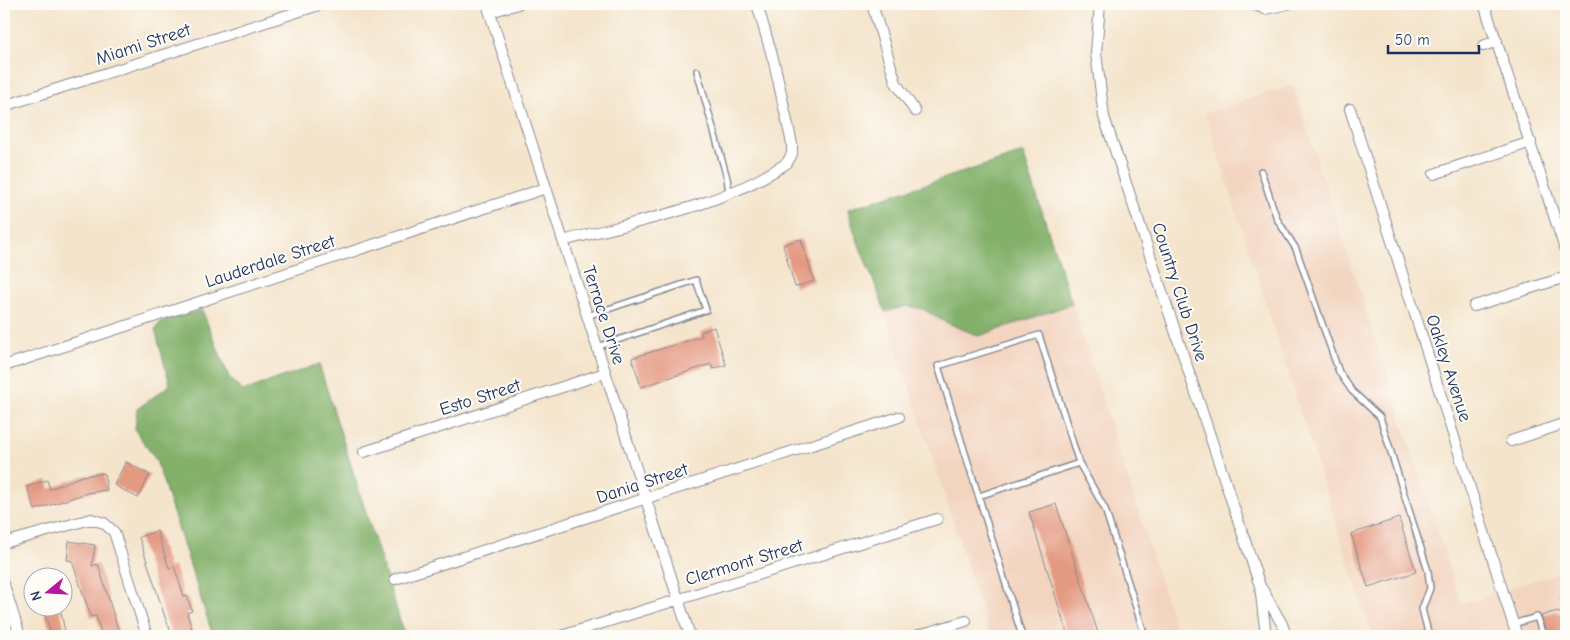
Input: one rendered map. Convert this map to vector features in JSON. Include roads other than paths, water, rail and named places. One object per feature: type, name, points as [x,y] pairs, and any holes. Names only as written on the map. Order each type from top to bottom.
[{"type":"street","name":"Miami Street","points":[[4,106],[322,4]]},
{"type":"street","points":[[488,8],[518,4]]},
{"type":"street","points":[[563,241],[684,209],[729,193],[777,170],[787,163],[792,154],[792,144],[775,66],[757,4]]},
{"type":"street","points":[[872,4],[896,82],[915,112]]},
{"type":"street","name":"Country Club Drive","points":[[1100,4],[1096,53],[1104,117],[1260,586],[1266,636]]},
{"type":"street","points":[[1253,4],[1265,9],[1288,4]]},
{"type":"street","points":[[1484,4],[1532,142],[1566,252]]},
{"type":"street","name":"Terrace Drive","points":[[488,8],[690,636]]},
{"type":"street","points":[[1483,46],[1496,41]]},
{"type":"street","name":"Oakley Avenue","points":[[1350,109],[1517,636]]},
{"type":"street","points":[[1434,174],[1532,142]]},
{"type":"street","name":"Lauderdale Street","points":[[4,366],[546,188]]},
{"type":"street","points":[[1474,306],[1566,277]]},
{"type":"street","name":"Esto Street","points":[[364,452],[605,373]]},
{"type":"street","name":"Dania Street","points":[[395,578],[899,417]]},
{"type":"street","points":[[1511,441],[1566,423]]},
{"type":"street","points":[[4,543],[91,519],[104,522],[114,532],[147,636]]},
{"type":"street","name":"Clermont Street","points":[[562,636],[937,519]]},
{"type":"street","points":[[4,585],[20,636]]},
{"type":"street","name":"Country Club Drive","points":[[1260,586],[1282,624],[1286,636]]},
{"type":"street","points":[[916,636],[966,621]]},
{"type":"lane","points":[[697,71],[727,178],[729,193]]},
{"type":"lane","points":[[1262,171],[1277,219],[1296,249],[1339,372],[1352,391],[1380,417],[1428,571],[1430,588],[1422,609],[1429,636]]},
{"type":"lane","points":[[587,316],[696,280],[706,310],[597,347]]},
{"type":"lane","points":[[1022,636],[938,366],[1039,335],[1079,463],[1105,509],[1146,636]]},
{"type":"lane","points":[[979,496],[1079,463]]},
{"type":"lane","points":[[1513,624],[1537,617],[1543,636]]}]
